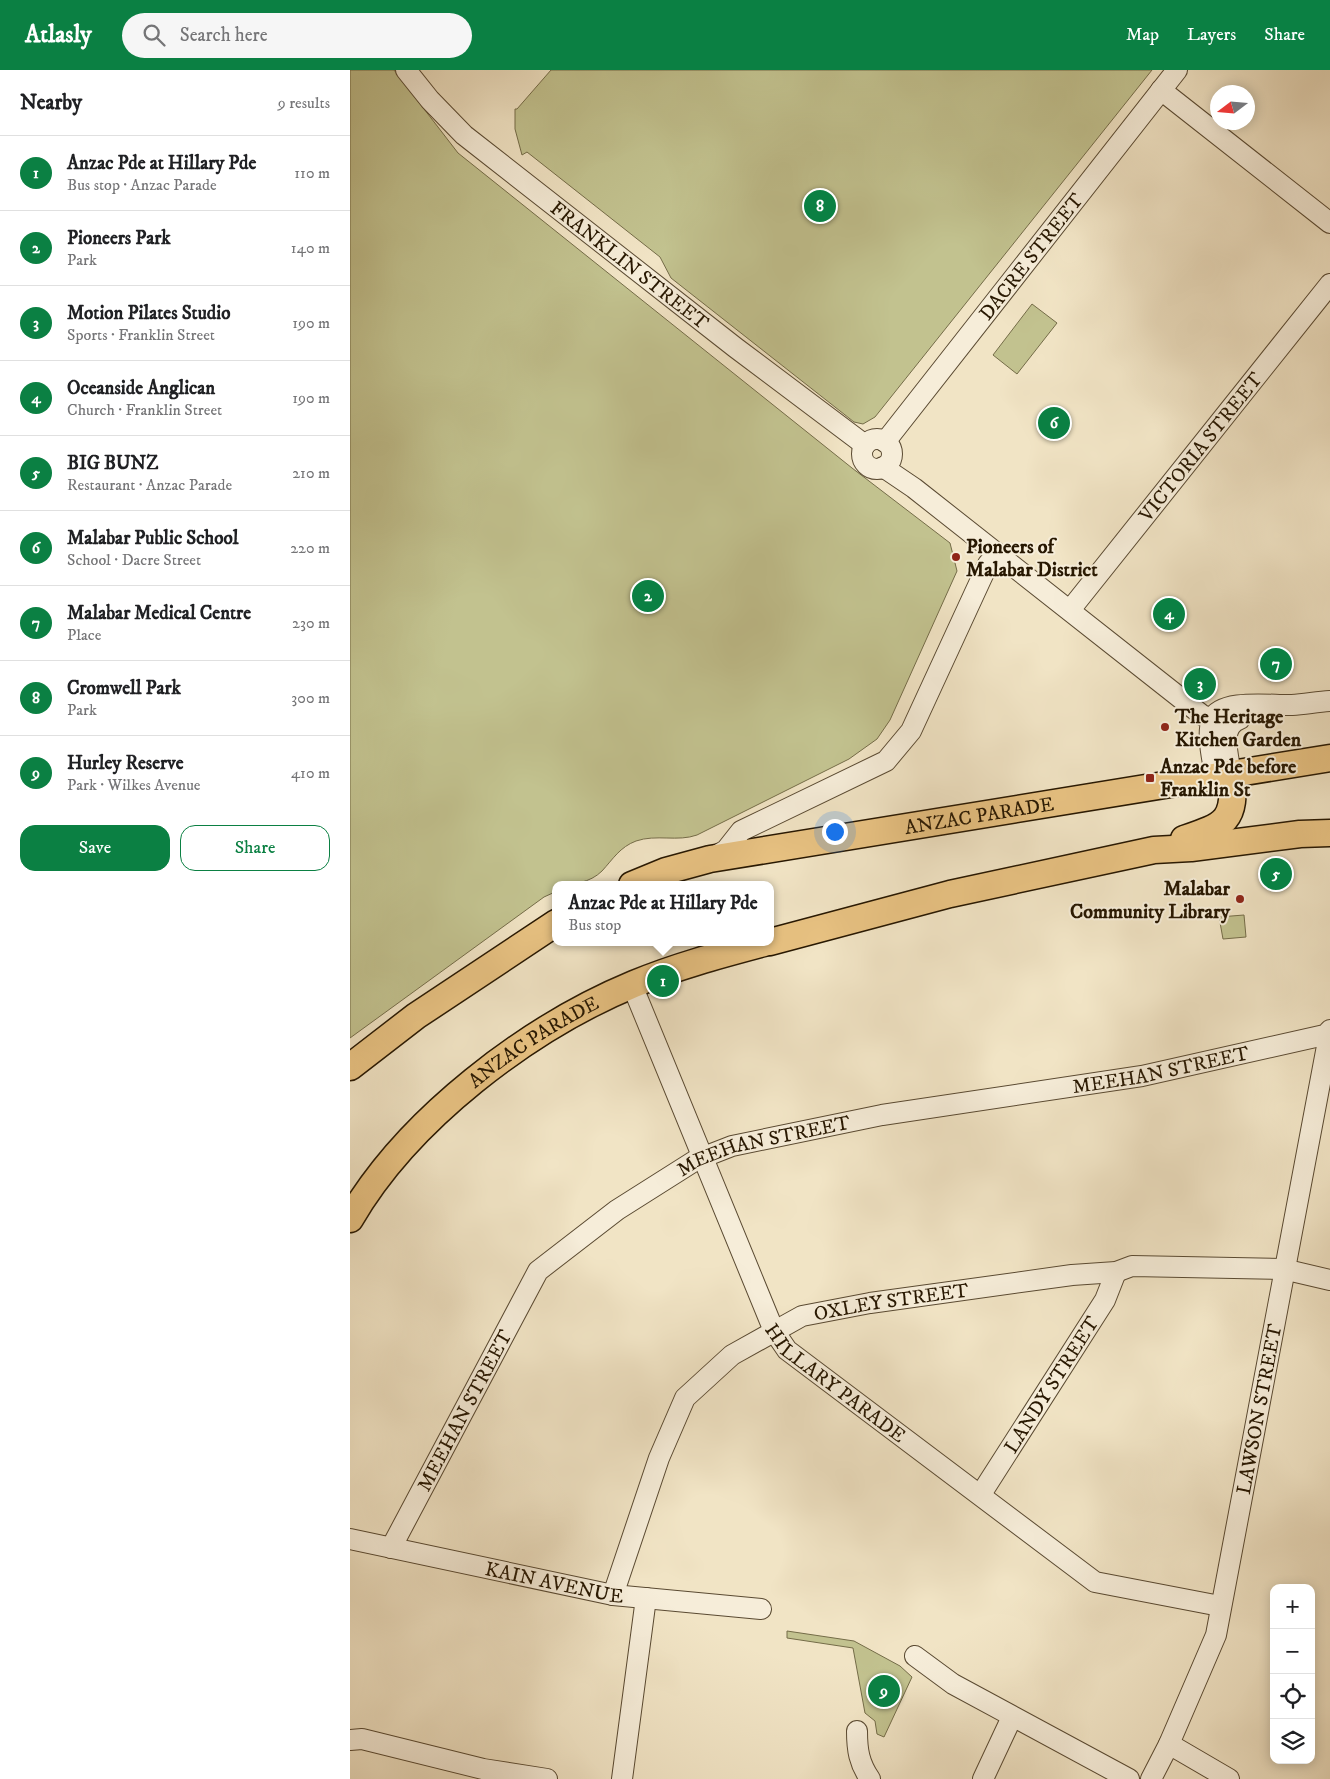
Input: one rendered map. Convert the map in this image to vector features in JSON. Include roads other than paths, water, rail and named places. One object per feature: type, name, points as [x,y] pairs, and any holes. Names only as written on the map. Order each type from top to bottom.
[{"type":"main road","name":"ANZAC PARADE","points":[[642,881],[710,859],[1330,758]]},
{"type":"main road","points":[[1223,775],[1219,803],[1226,819],[1241,827],[1300,834]]},
{"type":"main road","points":[[1154,850],[1206,831],[1226,819]]},
{"type":"main road","name":"ANZAC PARADE","points":[[774,941],[950,894],[1154,850],[1191,848],[1300,834],[1330,833]]},
{"type":"main road","points":[[350,1067],[431,1006],[552,926]]},
{"type":"main road","name":"ANZAC PARADE","points":[[350,1218],[375,1180],[414,1135],[476,1079],[552,1025],[632,985],[689,964],[754,946]]},
{"type":"street","name":"FRANKLIN STREET","points":[[406,70],[435,106],[464,135],[760,366],[865,445]]},
{"type":"street","name":"DACRE STREET","points":[[885,442],[1177,70]]},
{"type":"street","points":[[1161,90],[1330,223]]},
{"type":"street","name":"VICTORIA STREET","points":[[1070,610],[1330,284]]},
{"type":"street","points":[[874,439],[885,442],[892,453],[890,461],[884,467],[875,469],[867,465],[862,458],[865,445],[874,439]]},
{"type":"street","points":[[884,467],[914,488],[1202,715],[1221,722]]},
{"type":"street","points":[[710,859],[726,850],[740,830],[886,761],[911,731],[988,564],[997,553]]},
{"type":"street","points":[[1223,775],[1211,743],[1221,722],[1217,712],[1225,708],[1257,704],[1290,705],[1330,700]]},
{"type":"street","name":"HILLARY PARADE","points":[[632,985],[774,1331],[787,1350],[1095,1582],[1220,1606]]},
{"type":"street","name":"MEEHAN STREET","points":[[391,1548],[538,1271],[617,1210],[702,1158],[732,1146],[882,1116],[1142,1076],[1330,1032]]},
{"type":"street","name":"LAWSON STREET","points":[[1151,1779],[1169,1744],[1216,1635],[1220,1606],[1236,1539],[1284,1269],[1330,1032]]},
{"type":"street","name":"OXLEY STREET","points":[[613,1595],[660,1458],[685,1398],[732,1355],[802,1316],[870,1303],[1072,1275],[1116,1272],[1132,1266],[1284,1269],[1330,1280]]},
{"type":"street","name":"LANDY STREET","points":[[980,1494],[1105,1300],[1116,1272]]},
{"type":"street","name":"KAIN AVENUE","points":[[350,1539],[613,1595],[762,1609]]},
{"type":"street","points":[[622,1779],[646,1598]]},
{"type":"street","points":[[915,1656],[953,1684],[1129,1779]]},
{"type":"street","points":[[983,1779],[1012,1717]]},
{"type":"street","points":[[857,1731],[857,1749],[861,1765],[870,1779]]},
{"type":"street","points":[[350,1740],[362,1739],[483,1769],[548,1779]]},
{"type":"street","points":[[1169,1744],[1229,1779]]},
{"type":"place","name":"Cromwell Park","points":[[820,206]]},
{"type":"place","name":"Malabar Public School","points":[[1054,423]]},
{"type":"place","name":"Pioneers of Malabar District","points":[[956,557]]},
{"type":"place","name":"Pioneers Park","points":[[648,596]]},
{"type":"place","name":"Oceanside Anglican","points":[[1169,614]]},
{"type":"place","name":"Malabar Medical Centre","points":[[1276,664]]},
{"type":"place","name":"Motion Pilates Studio","points":[[1200,684]]},
{"type":"place","name":"The Heritage Kitchen Garden","points":[[1165,727]]},
{"type":"place","name":"Anzac Pde before Franklin St","points":[[1150,778]]},
{"type":"place","name":"BIG BUNZ","points":[[1276,874]]},
{"type":"place","name":"Malabar Community Library","points":[[1240,899]]},
{"type":"place","name":"Anzac Pde at Hillary Pde","points":[[663,981]]},
{"type":"place","name":"Hurley Reserve","points":[[884,1691]]}]
